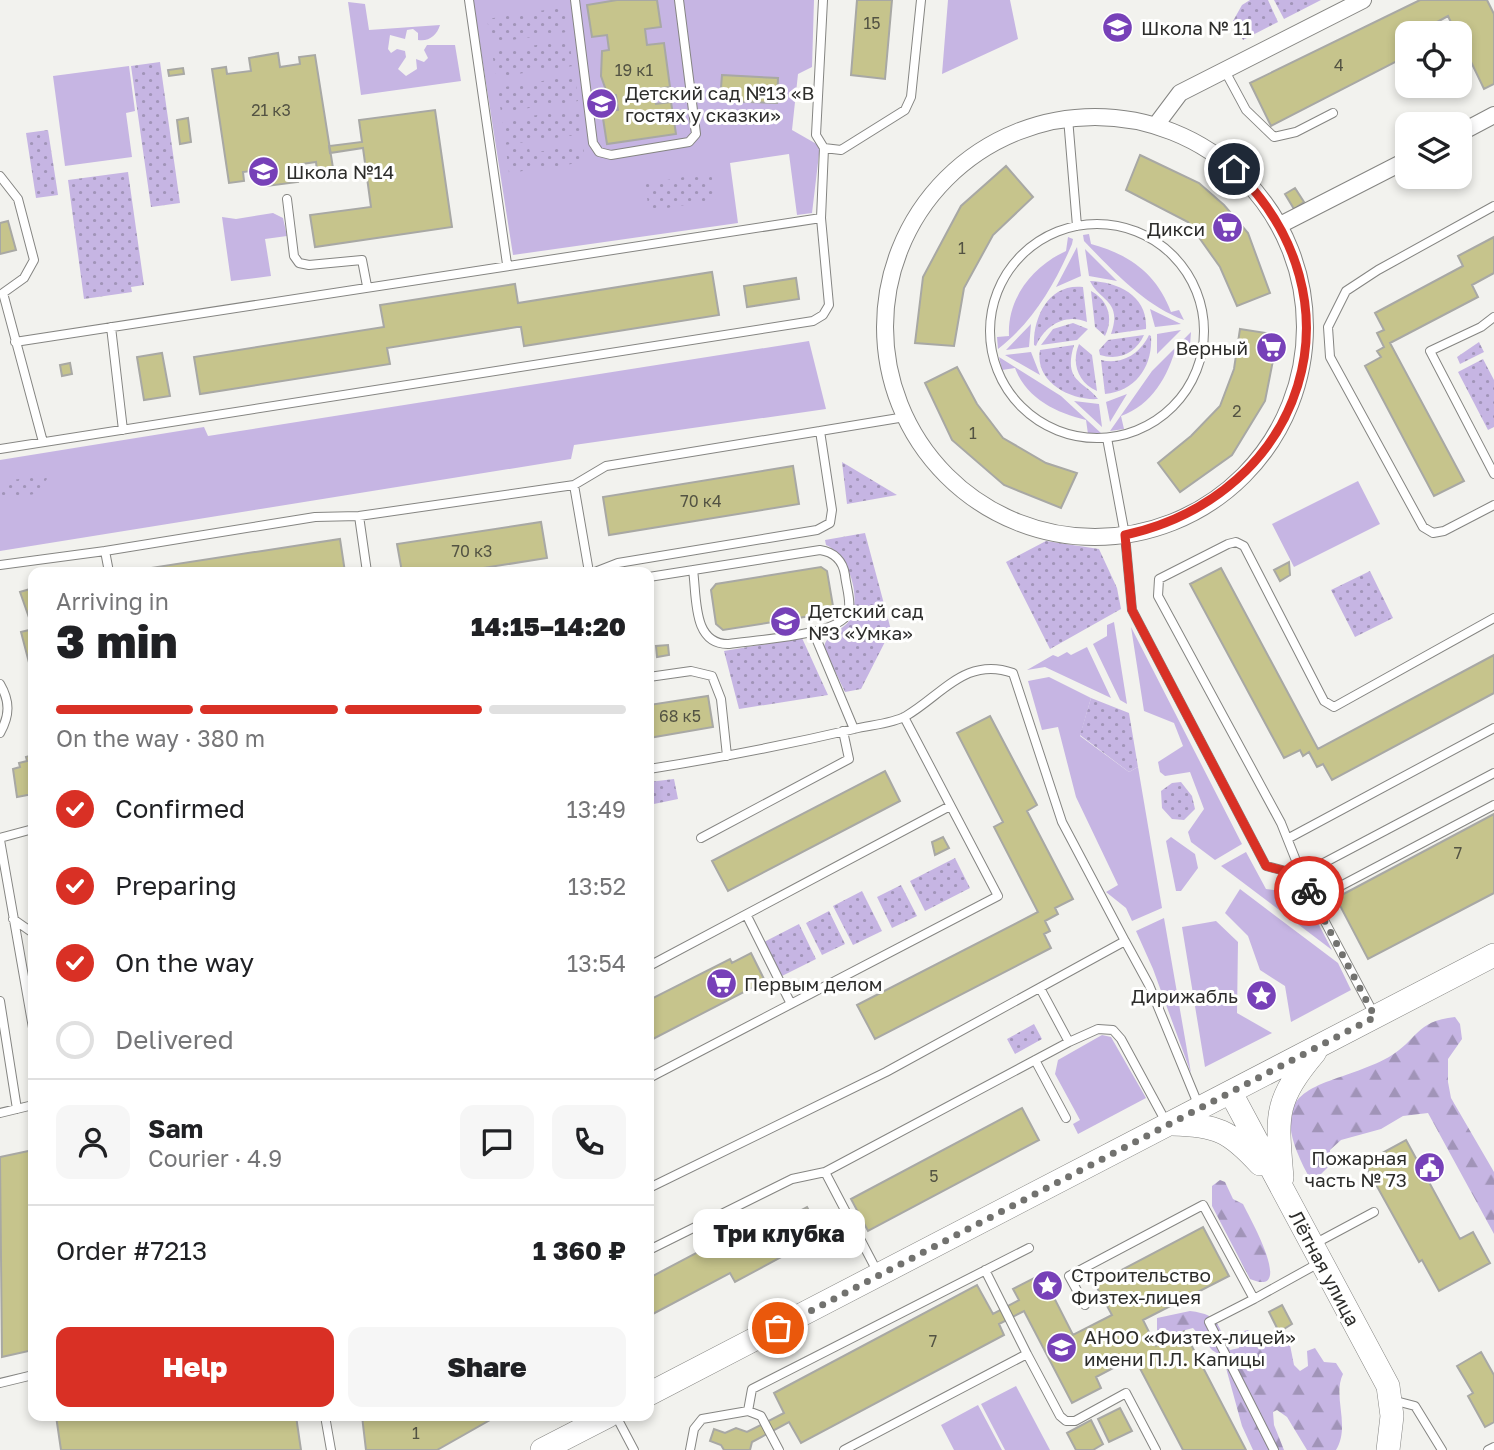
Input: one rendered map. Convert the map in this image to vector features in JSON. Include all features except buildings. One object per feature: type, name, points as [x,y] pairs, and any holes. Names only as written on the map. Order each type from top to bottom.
[{"type":"main road","points":[[654,1391],[1494,955]]},
{"type":"main road","points":[[1282,1188],[1278,1128],[1281,1100],[1300,1070],[1321,1045]]},
{"type":"main road","name":"Лётная улица","points":[[1231,1093],[1392,1400]]},
{"type":"main road","points":[[1168,1125],[1207,1126],[1230,1134],[1282,1188]]},
{"type":"main road","points":[[1388,1450],[1392,1400]]},
{"type":"main road","points":[[541,1450],[592,1421]]},
{"type":"street","points":[[1156,125],[1180,93],[1363,0]]},
{"type":"street","points":[[1472,127],[1494,115]]},
{"type":"street","points":[[1112,117],[1156,125],[1197,142],[1225,161],[1250,184],[1280,225],[1296,262],[1304,310],[1304,351],[1294,396],[1261,456],[1229,489],[1200,509],[1168,524],[1125,535],[1076,536],[1053,533],[1008,518],[988,507],[959,487],[934,462],[905,417],[888,366],[885,335],[888,291],[900,248],[920,209],[949,175],[984,148],[1024,129],[1068,118],[1112,117]]},
{"type":"street","points":[[1280,225],[1395,166]]},
{"type":"lane","points":[[469,0],[507,264]]},
{"type":"lane","points":[[575,0],[593,143],[599,152],[611,155],[689,142],[696,134],[679,0]]},
{"type":"lane","points":[[0,449],[813,321],[823,315],[829,305],[821,218],[824,148],[816,135],[823,0]]},
{"type":"lane","points":[[824,148],[841,150],[905,110],[911,97],[922,0]]},
{"type":"lane","points":[[1226,71],[1246,110],[1275,137],[1289,135],[1334,113]]},
{"type":"lane","points":[[1068,118],[1077,226]]},
{"type":"lane","points":[[0,178],[18,199],[34,260],[24,278],[3,293],[43,442]]},
{"type":"lane","points":[[287,198],[294,256],[299,263],[309,265],[362,260],[367,286]]},
{"type":"lane","points":[[1494,206],[1378,270],[1346,291],[1328,327],[1330,357],[1423,527],[1433,533],[1444,531],[1494,505]]},
{"type":"lane","points":[[15,342],[507,264],[821,218]]},
{"type":"lane","points":[[1077,226],[1124,228],[1154,240],[1168,250],[1184,268],[1196,289],[1204,324],[1203,354],[1198,369],[1181,398],[1169,411],[1140,429],[1107,438],[1073,436],[1041,422],[1015,400],[998,373],[992,353],[994,303],[1007,273],[1024,254],[1043,239],[1077,226]]},
{"type":"lane","points":[[1494,317],[1481,327],[1430,351],[1494,474]]},
{"type":"lane","points":[[111,327],[123,430]]},
{"type":"lane","points":[[0,565],[315,517],[359,516],[573,485],[606,466],[905,417]]},
{"type":"lane","points":[[624,567],[817,530],[830,523],[831,491],[820,431]]},
{"type":"lane","points":[[1107,438],[1125,535],[1132,610],[1266,866],[1301,875],[1494,773]]},
{"type":"lane","points":[[573,485],[588,567]]},
{"type":"lane","points":[[359,516],[366,567]]},
{"type":"lane","points":[[1375,1017],[1301,875],[1289,838],[1158,596],[1159,579],[1228,544],[1236,542],[1244,546],[1324,701],[1334,707],[1494,618]]},
{"type":"lane","points":[[654,577],[693,570],[820,550],[831,553],[844,568],[849,608],[839,625],[729,644],[716,643],[701,629],[693,570]]},
{"type":"lane","points":[[105,551],[108,567]]},
{"type":"lane","points":[[813,631],[854,729]]},
{"type":"lane","points":[[654,768],[727,756],[904,717],[935,692],[972,671],[996,667],[1013,673],[1062,822],[1149,985],[1200,1108]]},
{"type":"lane","points":[[654,676],[691,671],[712,676],[721,699],[727,756]]},
{"type":"lane","points":[[0,684],[6,695],[9,712],[0,733]]},
{"type":"lane","points":[[654,1075],[998,896],[904,717]]},
{"type":"lane","points":[[1289,838],[1494,728]]},
{"type":"lane","points":[[701,838],[849,759],[843,732]]},
{"type":"lane","points":[[1314,900],[1346,888],[1494,805]]},
{"type":"lane","points":[[654,963],[950,806]]},
{"type":"lane","points":[[28,831],[0,839],[28,993]]},
{"type":"lane","points":[[747,916],[791,1004]]},
{"type":"lane","points":[[13,919],[28,930]]},
{"type":"lane","points":[[654,1186],[886,1072],[1125,941]]},
{"type":"lane","points":[[1040,988],[1069,1042]]},
{"type":"lane","points":[[0,1001],[3,1042],[17,1109]]},
{"type":"lane","points":[[654,1248],[792,1179],[825,1172],[1098,1029],[1113,1030],[1121,1039],[1168,1125]]},
{"type":"lane","points":[[1035,1060],[1066,1118]]},
{"type":"lane","points":[[0,1113],[28,1106]]},
{"type":"lane","points":[[825,1172],[879,1275]]},
{"type":"lane","points":[[1085,1306],[1069,1276],[1203,1205],[1254,1299]]},
{"type":"lane","points":[[1274,1450],[1209,1322],[1254,1299],[1374,1212]]},
{"type":"lane","points":[[748,1411],[752,1389],[1029,1248]]},
{"type":"lane","points":[[985,1270],[1060,1416],[1066,1421],[1075,1420],[1126,1393],[1156,1450]]},
{"type":"lane","points":[[844,1450],[1027,1354]]},
{"type":"lane","points":[[0,1383],[28,1377]]},
{"type":"lane","points":[[1392,1400],[1415,1406],[1443,1450]]},
{"type":"lane","points":[[690,1450],[694,1429],[702,1419],[748,1411],[761,1416],[779,1450]]},
{"type":"lane","points":[[326,1421],[331,1450]]},
{"type":"lane","points":[[619,1421],[634,1450]]},
{"type":"lane","points":[[1488,1450],[1494,1447]]},
{"type":"green space","points":[[473,0],[814,0],[812,67],[798,74],[792,130],[820,146],[812,213],[797,215],[789,154],[730,163],[738,223],[513,255]]},
{"type":"green space","points":[[948,0],[1010,0],[1018,39],[942,74]]},
{"type":"green space","points":[[1250,0],[1268,0],[1278,22],[1243,40],[1233,21],[1242,5]]},
{"type":"green space","points":[[1274,0],[1321,0],[1284,19]]},
{"type":"green space","points":[[348,2],[365,4],[369,30],[440,25],[435,35],[426,40],[418,40],[418,33],[413,29],[407,30],[405,39],[390,35],[388,49],[391,53],[397,49],[405,51],[406,57],[398,69],[406,76],[417,69],[416,59],[424,62],[428,58],[424,50],[427,45],[455,45],[461,81],[361,95]]},
{"type":"green space","points":[[565,7],[568,32],[491,43],[487,19]]},
{"type":"green space","points":[[569,40],[573,66],[496,77],[492,52]]},
{"type":"green space","points":[[160,62],[180,203],[151,207],[131,66]]},
{"type":"green space","points":[[129,66],[135,111],[126,113],[132,157],[65,166],[53,76]]},
{"type":"green space","points":[[575,76],[578,101],[501,112],[497,88]]},
{"type":"green space","points":[[580,109],[584,134],[505,145],[502,120]]},
{"type":"green space","points":[[48,130],[58,195],[36,198],[26,133]]},
{"type":"green space","points":[[583,145],[585,162],[509,173],[506,150],[529,147],[530,153]]},
{"type":"green space","points":[[128,172],[144,285],[131,287],[132,292],[84,299],[68,180]]},
{"type":"green space","points":[[711,172],[716,200],[649,211],[645,184]]},
{"type":"green space","points":[[273,213],[283,218],[287,236],[265,239],[271,276],[231,281],[222,217],[236,219]]},
{"type":"green space","points":[[1089,234],[1091,244],[1118,253],[1150,276],[1171,312],[1179,310],[1184,320],[1156,306],[1130,286],[1084,241],[1083,235]]},
{"type":"green space","points":[[1068,237],[1073,239],[1072,244],[1050,288],[1022,327],[998,349],[997,337],[1009,336],[1012,309],[1017,296],[1033,274],[1066,251]]},
{"type":"green space","points":[[1077,247],[1081,276],[1056,287]]},
{"type":"green space","points":[[1085,249],[1117,281],[1089,276]]},
{"type":"green space","points":[[1090,281],[1111,284],[1130,293],[1142,308],[1146,329],[1111,334],[1114,323],[1112,308]]},
{"type":"green space","points":[[1083,287],[1087,322],[1071,319],[1057,323],[1045,332],[1036,346],[1034,345],[1036,324],[1045,304],[1061,290]]},
{"type":"green space","points":[[1091,291],[1102,299],[1108,310],[1109,323],[1105,336],[1095,327]]},
{"type":"green space","points":[[1150,309],[1181,324],[1155,327]]},
{"type":"green space","points":[[1073,323],[1088,329],[1077,340],[1041,345],[1053,329]]},
{"type":"green space","points":[[1031,324],[1029,347],[1006,350]]},
{"type":"green space","points":[[1181,330],[1157,354],[1157,334]]},
{"type":"green space","points":[[1191,332],[1190,345],[1176,347]]},
{"type":"green space","points":[[1144,335],[1136,347],[1126,354],[1114,357],[1100,355],[1099,350],[1108,340]]},
{"type":"green space","points":[[1149,335],[1149,357],[1140,375],[1126,388],[1105,394],[1101,360],[1116,361],[1130,356],[1141,348]]},
{"type":"green space","points":[[809,341],[826,409],[574,445],[571,459],[0,551],[0,460],[204,427],[208,436]]},
{"type":"green space","points":[[1479,342],[1484,352],[1460,364],[1457,357]]},
{"type":"green space","points":[[1079,344],[1092,355],[1097,391],[1085,383],[1078,372],[1076,358]]},
{"type":"green space","points":[[1074,345],[1071,357],[1073,373],[1098,399],[1066,393],[1049,380],[1043,371],[1040,350]]},
{"type":"green space","points":[[1176,347],[1163,379],[1150,397],[1142,405],[1121,416],[1124,429],[1110,431],[1152,371]]},
{"type":"green space","points":[[1031,352],[1040,375],[1005,355]]},
{"type":"green space","points":[[999,357],[1061,396],[1102,434],[1088,434],[1086,420],[1043,403],[1027,388],[1015,368],[1002,370]]},
{"type":"green space","points":[[1483,359],[1494,380],[1494,427],[1488,430],[1458,372]]},
{"type":"green space","points":[[1127,394],[1110,422],[1106,402]]},
{"type":"green space","points":[[1074,401],[1099,404],[1102,427]]},
{"type":"green space","points":[[842,462],[897,495],[847,504]]},
{"type":"green space","points":[[51,474],[35,494],[0,500],[0,482]]},
{"type":"green space","points":[[1358,481],[1380,524],[1294,567],[1272,524]]},
{"type":"green space","points":[[865,533],[891,630],[861,689],[845,692],[824,648],[828,639],[849,621],[855,601],[854,590],[847,568],[834,550],[826,545],[825,540]]},
{"type":"green space","points":[[1046,541],[1099,549],[1117,588],[1121,609],[1050,649],[1006,562]]},
{"type":"green space","points":[[1370,571],[1393,618],[1355,637],[1331,590]]},
{"type":"green space","points":[[1114,622],[1127,704],[1120,700],[1093,644],[1107,636],[1107,625]]},
{"type":"green space","points":[[1131,627],[1242,844],[1215,860],[1191,842],[1188,832],[1204,809],[1190,772],[1165,776],[1160,772],[1158,762],[1183,746],[1174,723],[1144,711]]},
{"type":"green space","points":[[802,638],[828,695],[739,709],[724,651]]},
{"type":"green space","points":[[1087,647],[1111,698],[1045,667],[1027,670],[1053,655],[1058,657],[1067,652],[1071,655]]},
{"type":"green space","points":[[1049,677],[1091,698],[1080,736],[1129,772],[1138,767],[1162,908],[1132,921],[1126,908],[1106,892],[1118,885],[1076,797],[1058,727],[1042,730],[1028,681]]},
{"type":"green space","points":[[1091,698],[1129,713],[1138,767],[1129,772],[1080,735]]},
{"type":"green space","points":[[674,779],[678,799],[654,804],[654,781]]},
{"type":"green space","points":[[1181,782],[1192,796],[1195,809],[1184,820],[1172,819],[1162,808],[1161,791],[1172,783]]},
{"type":"green space","points":[[1171,837],[1195,854],[1198,868],[1181,891],[1176,891],[1166,841]]},
{"type":"green space","points":[[1246,852],[1266,889],[1303,894],[1332,950],[1221,866]]},
{"type":"green space","points":[[955,858],[970,888],[925,911],[910,881]]},
{"type":"green space","points":[[901,885],[917,916],[892,928],[877,897]]},
{"type":"green space","points":[[1240,889],[1338,963],[1351,990],[1291,1022],[1285,986],[1260,970],[1248,936],[1225,913]]},
{"type":"green space","points":[[862,891],[882,931],[853,945],[833,906]]},
{"type":"green space","points":[[829,911],[845,944],[822,955],[806,923]]},
{"type":"green space","points":[[1164,918],[1191,1073],[1153,969],[1136,931]]},
{"type":"green space","points":[[1216,921],[1238,942],[1237,1013],[1272,1033],[1205,1067],[1182,927]]},
{"type":"green space","points":[[799,924],[816,959],[782,976],[764,942]]},
{"type":"green space","points":[[1455,1017],[1460,1024],[1462,1039],[1448,1059],[1448,1082],[1451,1098],[1494,1172],[1494,1234],[1428,1113],[1403,1116],[1381,1129],[1341,1140],[1330,1150],[1330,1165],[1316,1179],[1308,1175],[1294,1143],[1290,1120],[1295,1104],[1306,1092],[1389,1057],[1424,1027]]},
{"type":"green space","points":[[1034,1024],[1042,1039],[1015,1054],[1007,1039]]},
{"type":"green space","points":[[1102,1035],[1111,1037],[1146,1098],[1078,1134],[1073,1124],[1080,1120],[1055,1074],[1058,1060]]},
{"type":"green space","points":[[1220,1180],[1225,1182],[1233,1199],[1243,1204],[1260,1238],[1270,1267],[1269,1277],[1263,1282],[1250,1279],[1212,1206],[1212,1186]]},
{"type":"green space","points":[[1190,1311],[1213,1319],[1230,1350],[1239,1348],[1240,1332],[1248,1330],[1259,1342],[1276,1337],[1289,1340],[1294,1365],[1300,1371],[1308,1366],[1307,1351],[1315,1348],[1324,1362],[1336,1363],[1343,1374],[1339,1392],[1342,1431],[1336,1450],[1307,1450],[1287,1417],[1277,1410],[1273,1412],[1274,1425],[1284,1450],[1253,1450],[1242,1426],[1223,1357],[1212,1350],[1193,1328],[1163,1336],[1157,1332],[1157,1318]]},
{"type":"green space","points":[[1016,1386],[1050,1450],[1005,1450],[981,1404]]},
{"type":"green space","points":[[978,1405],[1002,1450],[954,1450],[941,1425]]},
{"type":"way so far","points":[[778,1328],[1375,1017],[1309,891]]},
{"type":"place","name":"Школа № 11","points":[[1118,27]]},
{"type":"place","name":"Детский сад №13 «В гостях у сказки»","points":[[602,103]]},
{"type":"place","name":"Школа №14","points":[[263,171]]},
{"type":"place","name":"Дикси","points":[[1228,228]]},
{"type":"place","name":"Верный","points":[[1271,347]]},
{"type":"place","name":"Детский сад №3 «Умка»","points":[[785,621]]},
{"type":"place","name":"Первым делом","points":[[721,983]]},
{"type":"place","name":"Дирижабль","points":[[1261,995]]},
{"type":"place","name":"Пожарная часть № 73","points":[[1430,1168]]},
{"type":"place","name":"Строительство Физтех-лицея","points":[[1048,1285]]},
{"type":"place","name":"Три клубка","points":[[778,1328]]},
{"type":"place","name":"АНОО «Физтех-лицей» имени П.Л. Капицы","points":[[1061,1347]]},
{"type":"route","points":[[1234,169],[1250,184],[1278,221],[1296,262],[1306,329],[1300,374],[1294,396],[1275,436],[1261,456],[1229,489],[1210,503],[1168,524],[1125,535],[1132,610],[1266,866],[1301,875],[1309,891]]}]
